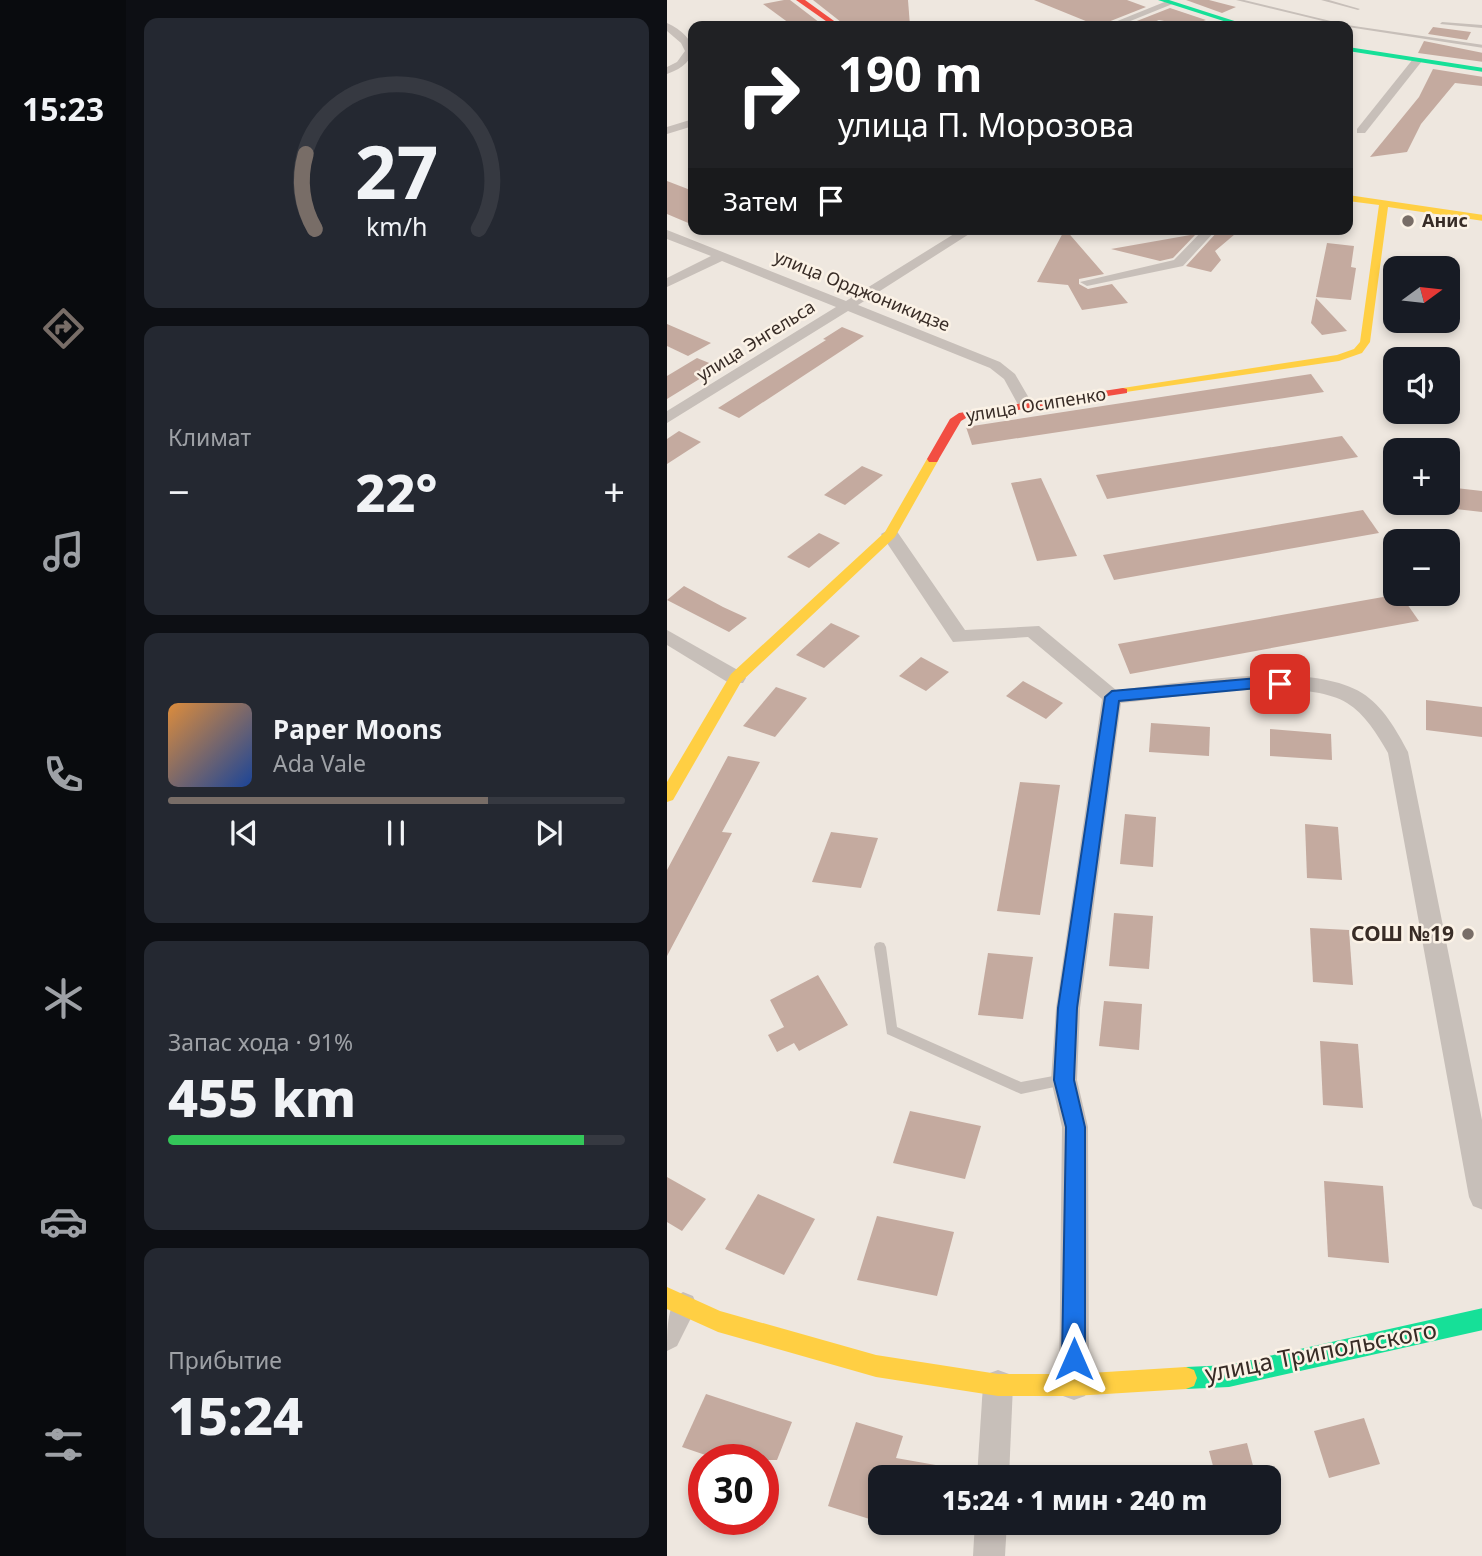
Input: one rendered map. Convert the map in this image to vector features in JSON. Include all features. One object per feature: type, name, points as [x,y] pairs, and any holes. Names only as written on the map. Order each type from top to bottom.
[{"type":"street","points":[[800,0],[830,21]]},
{"type":"street","points":[[1121,21],[1164,1],[1230,21]]},
{"type":"street","points":[[667,26],[685,41],[688,47]]},
{"type":"street","points":[[1353,50],[1482,70]]},
{"type":"street","points":[[667,71],[681,64],[688,54]]},
{"type":"street","points":[[1361,131],[1425,62]]},
{"type":"street","points":[[667,131],[688,124]]},
{"type":"street","points":[[1353,199],[1482,218]]},
{"type":"street","name":"улица Осипенко","points":[[667,796],[736,678],[890,534],[956,419],[963,415],[1025,405],[1339,358],[1358,351],[1365,342],[1384,204]]},
{"type":"street","name":"улица Энгельса","points":[[667,418],[961,235]]},
{"type":"street","points":[[1087,282],[1178,263],[1205,235]]},
{"type":"street","name":"улица Орджоникидзе","points":[[673,236],[995,365],[1010,377],[1025,405]]},
{"type":"street","points":[[667,283],[721,256]]},
{"type":"street","points":[[890,534],[960,637],[1032,630],[1112,697],[1258,683],[1344,690],[1362,701],[1382,723],[1398,752],[1482,1197]]},
{"type":"street","points":[[667,636],[736,678]]},
{"type":"street","points":[[1074,1385],[1075,1127],[1064,1080],[1068,1008],[1112,697]]},
{"type":"street","points":[[667,1336],[675,1302]]},
{"type":"street","name":"улица Трипольского","points":[[675,1302],[718,1321],[876,1366],[998,1385],[1074,1385],[1229,1376],[1482,1318]]},
{"type":"street","points":[[994,1465],[998,1385]]},
{"type":"street","points":[[989,1556],[990,1535]]},
{"type":"lane","points":[[1239,0],[1327,21]]},
{"type":"lane","points":[[1323,0],[1358,9]]},
{"type":"lane","points":[[1442,23],[1482,27]]},
{"type":"lane","points":[[1353,27],[1482,47]]},
{"type":"lane","points":[[1425,62],[1444,43]]},
{"type":"lane","points":[[880,947],[891,1030],[1021,1088],[1064,1080]]},
{"type":"building","points":[[790,0],[817,21],[786,21],[763,4]]},
{"type":"building","points":[[813,0],[908,0],[910,21],[840,21]]},
{"type":"building","points":[[1034,0],[1127,0],[1146,7],[1111,21],[1086,21]]},
{"type":"building","points":[[1186,0],[1209,0],[1236,7],[1222,13]]},
{"type":"building","points":[[1170,8],[1206,20],[1203,21],[1137,21]]},
{"type":"building","points":[[1433,27],[1471,32],[1467,40],[1428,34]]},
{"type":"building","points":[[1424,41],[1483,53],[1483,62],[1418,53]]},
{"type":"building","points":[[1433,69],[1483,77],[1483,86],[1455,83],[1421,124],[1407,152],[1370,157],[1419,97]]},
{"type":"building","points":[[667,181],[688,189],[688,223],[667,214]]},
{"type":"building","points":[[1062,235],[1070,235],[1104,274],[1079,279],[1079,284],[1088,289],[1112,284],[1128,303],[1082,310],[1068,285],[1037,282]]},
{"type":"building","points":[[1195,235],[1173,258],[1160,261],[1111,249]]},
{"type":"building","points":[[1214,235],[1234,235],[1215,251],[1221,260],[1211,272],[1186,266]]},
{"type":"building","points":[[1327,243],[1354,246],[1351,267],[1356,268],[1351,300],[1316,297]]},
{"type":"building","points":[[1316,298],[1347,331],[1322,335],[1311,323]]},
{"type":"building","points":[[667,324],[711,343],[688,356],[667,346]]},
{"type":"building","points":[[842,327],[864,336],[739,418],[718,408],[826,340],[823,339]]},
{"type":"building","points":[[697,358],[719,367],[667,399],[667,376]]},
{"type":"building","points":[[1311,374],[1324,392],[972,445],[966,427]]},
{"type":"building","points":[[679,431],[701,442],[667,464],[667,439]]},
{"type":"building","points":[[1342,436],[1358,457],[1107,499],[1096,475]]},
{"type":"building","points":[[862,466],[883,475],[845,505],[824,495]]},
{"type":"building","points":[[1041,478],[1077,556],[1037,561],[1011,483]]},
{"type":"building","points":[[1460,488],[1483,491],[1483,512],[1460,509]]},
{"type":"building","points":[[1363,510],[1379,533],[1114,580],[1103,555]]},
{"type":"building","points":[[819,533],[840,543],[809,568],[787,557]]},
{"type":"building","points":[[684,586],[747,618],[729,632],[667,600]]},
{"type":"building","points":[[1383,597],[1383,606],[1408,606],[1419,621],[1130,674],[1118,644]]},
{"type":"building","points":[[831,623],[860,636],[824,668],[796,655]]},
{"type":"building","points":[[921,657],[949,672],[926,691],[899,676]]},
{"type":"building","points":[[1023,681],[1063,703],[1046,719],[1006,696]]},
{"type":"building","points":[[776,687],[807,698],[775,737],[743,726]]},
{"type":"building","points":[[1426,700],[1483,707],[1483,737],[1426,730]]},
{"type":"building","points":[[1151,723],[1210,727],[1209,756],[1149,752]]},
{"type":"building","points":[[1270,729],[1331,734],[1332,760],[1270,756]]},
{"type":"building","points":[[728,756],[760,762],[722,832],[732,833],[667,956],[667,870]]},
{"type":"building","points":[[1020,782],[1060,785],[1040,915],[997,911]]},
{"type":"building","points":[[1125,814],[1156,817],[1153,867],[1120,864]]},
{"type":"building","points":[[1305,824],[1338,827],[1342,880],[1307,878]]},
{"type":"building","points":[[831,832],[878,838],[861,888],[812,882]]},
{"type":"building","points":[[1114,913],[1153,916],[1149,969],[1109,966]]},
{"type":"building","points":[[1310,928],[1349,930],[1353,985],[1313,982]]},
{"type":"building","points":[[988,953],[1033,957],[1023,1019],[978,1015]]},
{"type":"building","points":[[818,975],[848,1025],[799,1051],[794,1043],[777,1052],[768,1035],[784,1027],[770,1000]]},
{"type":"building","points":[[1104,1001],[1142,1004],[1139,1050],[1099,1046]]},
{"type":"building","points":[[1320,1041],[1358,1044],[1363,1108],[1323,1105]]},
{"type":"building","points":[[910,1111],[981,1126],[965,1179],[893,1163]]},
{"type":"building","points":[[667,1177],[706,1199],[682,1231],[667,1222]]},
{"type":"building","points":[[1324,1181],[1383,1186],[1389,1263],[1328,1257]]},
{"type":"building","points":[[758,1194],[815,1219],[784,1275],[725,1249]]},
{"type":"building","points":[[877,1216],[954,1232],[937,1296],[857,1280]]},
{"type":"building","points":[[706,1394],[792,1422],[779,1455],[779,1444],[688,1444],[688,1449],[682,1447]]},
{"type":"building","points":[[1364,1418],[1380,1464],[1329,1478],[1314,1431]]},
{"type":"building","points":[[856,1422],[903,1436],[896,1458],[936,1465],[868,1465],[868,1518],[828,1506]]},
{"type":"building","points":[[1247,1443],[1253,1465],[1213,1465],[1209,1451]]},
{"type":"traffic: fast","points":[[1162,0],[1230,21]]},
{"type":"traffic: fast","points":[[1353,50],[1483,70]]},
{"type":"traffic: fast","points":[[1186,1378],[1229,1376],[1483,1319]]},
{"type":"traffic: slow","points":[[1353,199],[1483,218]]},
{"type":"traffic: slow","points":[[1123,391],[1339,358],[1358,351],[1365,342],[1384,204]]},
{"type":"traffic: slow","points":[[667,796],[736,678],[890,534],[933,459]]},
{"type":"traffic: slow","points":[[667,1298],[718,1321],[876,1366],[998,1385],[1074,1385],[1186,1378]]},
{"type":"traffic: jam","points":[[800,0],[830,21]]},
{"type":"traffic: jam","points":[[933,459],[956,419],[963,415],[1123,391]]},
{"type":"place","name":"Анис","points":[[1408,221]]},
{"type":"place","name":"СОШ №19","points":[[1468,934]]},
{"type":"route","points":[[1074,1359],[1075,1127],[1064,1080],[1068,1008],[1112,697],[1258,683],[1280,684]]}]
